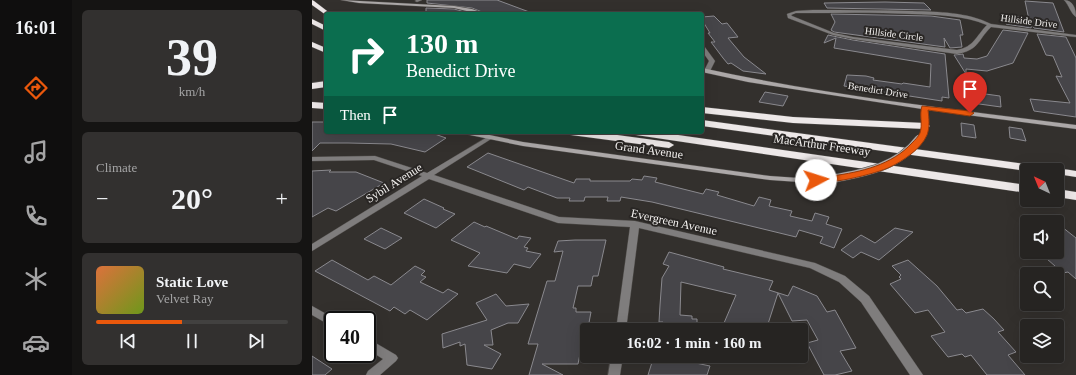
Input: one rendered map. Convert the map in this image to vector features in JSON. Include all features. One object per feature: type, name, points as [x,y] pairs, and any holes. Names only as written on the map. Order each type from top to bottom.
[{"type":"highway","points":[[312,2],[325,12]]},
{"type":"highway","points":[[312,21],[324,28]]},
{"type":"highway","points":[[312,44],[324,50]]},
{"type":"highway","points":[[312,86],[324,84]]},
{"type":"highway","points":[[312,106],[324,107]]},
{"type":"highway","points":[[704,110],[924,131]]},
{"type":"highway","name":"MacArthur Freeway","points":[[704,123],[1020,166]]},
{"type":"highway","points":[[586,134],[646,142],[847,163]]},
{"type":"highway","name":"MacArthur Freeway","points":[[650,134],[1020,188]]},
{"type":"highway","points":[[1064,172],[1076,174]]},
{"type":"highway","points":[[1064,194],[1076,196]]},
{"type":"street","points":[[343,0],[356,2],[419,1],[455,4],[480,12]]},
{"type":"street","points":[[1066,0],[1070,3],[1076,16]]},
{"type":"street","points":[[813,16],[828,12]]},
{"type":"street","name":"Hillside Drive","points":[[789,14],[828,12],[940,13],[966,16],[987,21],[990,25],[1076,36]]},
{"type":"street","name":"Hillside Circle","points":[[789,14],[790,17],[833,34],[957,52],[967,51],[973,47],[984,30],[990,25]]},
{"type":"street","points":[[810,20],[814,26]]},
{"type":"street","points":[[704,50],[712,61],[705,70]]},
{"type":"street","name":"Benedict Drive","points":[[705,70],[748,80],[925,108],[1076,127]]},
{"type":"street","points":[[924,131],[925,108]]},
{"type":"street","name":"Grand Avenue","points":[[473,134],[544,148],[770,178],[799,180],[831,179],[886,166],[906,154],[924,131]]},
{"type":"street","name":"Sybil Avenue","points":[[312,248],[489,138]]},
{"type":"street","name":"Evergreen Avenue","points":[[312,158],[375,158],[558,220],[635,224],[812,265],[842,279],[865,300],[917,375]]},
{"type":"street","points":[[622,323],[635,224]]},
{"type":"street","points":[[312,310],[324,317]]},
{"type":"street","points":[[372,375],[392,358],[376,348]]},
{"type":"street","points":[[614,375],[616,363]]},
{"type":"building","points":[[427,0],[497,0],[529,12],[482,12],[472,8],[427,3]]},
{"type":"building","points":[[1025,1],[1053,3],[1064,32],[1034,28],[1032,24],[1031,28],[1006,24],[1012,15],[1029,20]]},
{"type":"building","points":[[824,3],[924,3],[931,10],[827,8]]},
{"type":"building","points":[[426,8],[454,9],[465,12],[426,12]]},
{"type":"building","points":[[831,14],[931,16],[960,20],[963,35],[960,35],[962,47],[950,48],[944,38],[945,47],[834,32],[831,30],[835,22]]},
{"type":"building","points":[[714,16],[722,24],[727,23],[738,37],[728,38],[744,57],[766,74],[743,71],[731,63],[728,64],[711,42],[715,42],[708,33],[710,33],[704,23],[704,17]]},
{"type":"building","points":[[1003,30],[1028,33],[1013,63],[987,71],[966,69],[966,74],[954,55],[963,54],[964,58],[977,59],[987,56]]},
{"type":"building","points":[[1037,34],[1066,37],[1076,58],[1076,117],[1034,111],[1030,99],[1070,103],[1056,76],[1062,77],[1053,56],[1046,55]]},
{"type":"building","points":[[828,35],[945,54],[949,98],[942,97],[942,101],[844,86],[847,75],[866,76],[874,78],[873,80],[930,87],[931,64],[834,48],[836,38],[824,43]]},
{"type":"building","points":[[765,92],[788,96],[783,106],[759,102]]},
{"type":"building","points":[[971,92],[1000,96],[1001,107],[972,103]]},
{"type":"building","points":[[312,122],[324,122],[324,134],[435,134],[446,138],[425,152],[391,144],[348,143],[320,143],[312,151]]},
{"type":"building","points":[[961,123],[974,125],[976,138],[962,136]]},
{"type":"building","points":[[1009,127],[1022,129],[1026,141],[1010,138]]},
{"type":"building","points":[[488,153],[574,183],[576,179],[590,179],[590,181],[642,180],[644,176],[657,178],[655,182],[703,194],[706,189],[719,192],[717,195],[754,206],[759,197],[771,200],[769,206],[792,211],[790,216],[812,221],[815,213],[829,217],[826,224],[842,229],[834,248],[820,243],[823,237],[799,230],[796,237],[652,202],[621,197],[620,201],[607,201],[608,197],[585,197],[584,201],[569,201],[570,198],[557,198],[528,187],[524,190],[467,167]]},
{"type":"building","points":[[331,170],[329,172],[356,172],[384,183],[336,211],[328,208],[312,217],[312,171]]},
{"type":"building","points":[[424,199],[455,214],[436,228],[404,213]]},
{"type":"building","points":[[474,222],[517,239],[519,236],[531,238],[524,247],[528,248],[526,251],[541,254],[530,268],[514,264],[507,273],[468,266],[480,253],[451,240]]},
{"type":"building","points":[[381,228],[402,238],[385,249],[364,239]]},
{"type":"building","points":[[895,228],[913,232],[879,260],[861,252],[853,258],[841,250],[861,235],[875,243]]},
{"type":"building","points":[[1064,229],[1076,238],[1076,279],[1068,272],[1064,273],[1064,267],[1056,267],[1047,259],[1064,259]]},
{"type":"building","points":[[606,240],[598,276],[593,276],[591,286],[578,286],[573,308],[576,308],[576,312],[591,312],[589,323],[580,323],[580,354],[578,364],[542,364],[563,375],[529,375],[538,344],[528,344],[547,281],[555,281],[563,251],[554,252],[558,241]]},
{"type":"building","points":[[669,252],[724,267],[723,269],[773,281],[769,290],[788,296],[793,286],[817,296],[827,312],[835,310],[856,348],[840,351],[852,371],[835,375],[824,375],[808,345],[808,343],[818,340],[807,320],[792,321],[778,293],[768,323],[724,323],[736,295],[681,282],[680,315],[692,316],[692,319],[697,319],[697,323],[659,322],[662,278],[669,266],[663,264]]},
{"type":"building","points":[[332,260],[368,280],[374,276],[391,285],[415,266],[425,271],[421,275],[426,277],[420,282],[443,293],[448,289],[458,294],[427,320],[410,310],[405,314],[394,307],[390,311],[315,271]]},
{"type":"building","points":[[908,260],[937,286],[957,310],[962,309],[966,313],[983,309],[994,319],[1004,330],[998,332],[1016,352],[1008,355],[1025,375],[987,375],[971,355],[965,357],[962,354],[948,357],[931,336],[945,332],[928,310],[915,313],[890,284],[901,279],[899,277],[901,275],[892,266]]},
{"type":"building","points":[[496,294],[506,306],[529,304],[518,323],[508,323],[491,330],[493,345],[484,345],[501,354],[492,369],[467,365],[465,344],[460,346],[460,342],[443,348],[442,334],[487,320],[476,303]]},
{"type":"building","points":[[312,356],[332,369],[325,375],[312,375]]},
{"type":"building","points":[[652,363],[696,363],[710,366],[707,375],[648,375]]},
{"type":"route","points":[[816,180],[831,179],[870,171],[886,166],[897,160],[913,148],[923,135],[925,126],[925,108],[970,113]]}]
